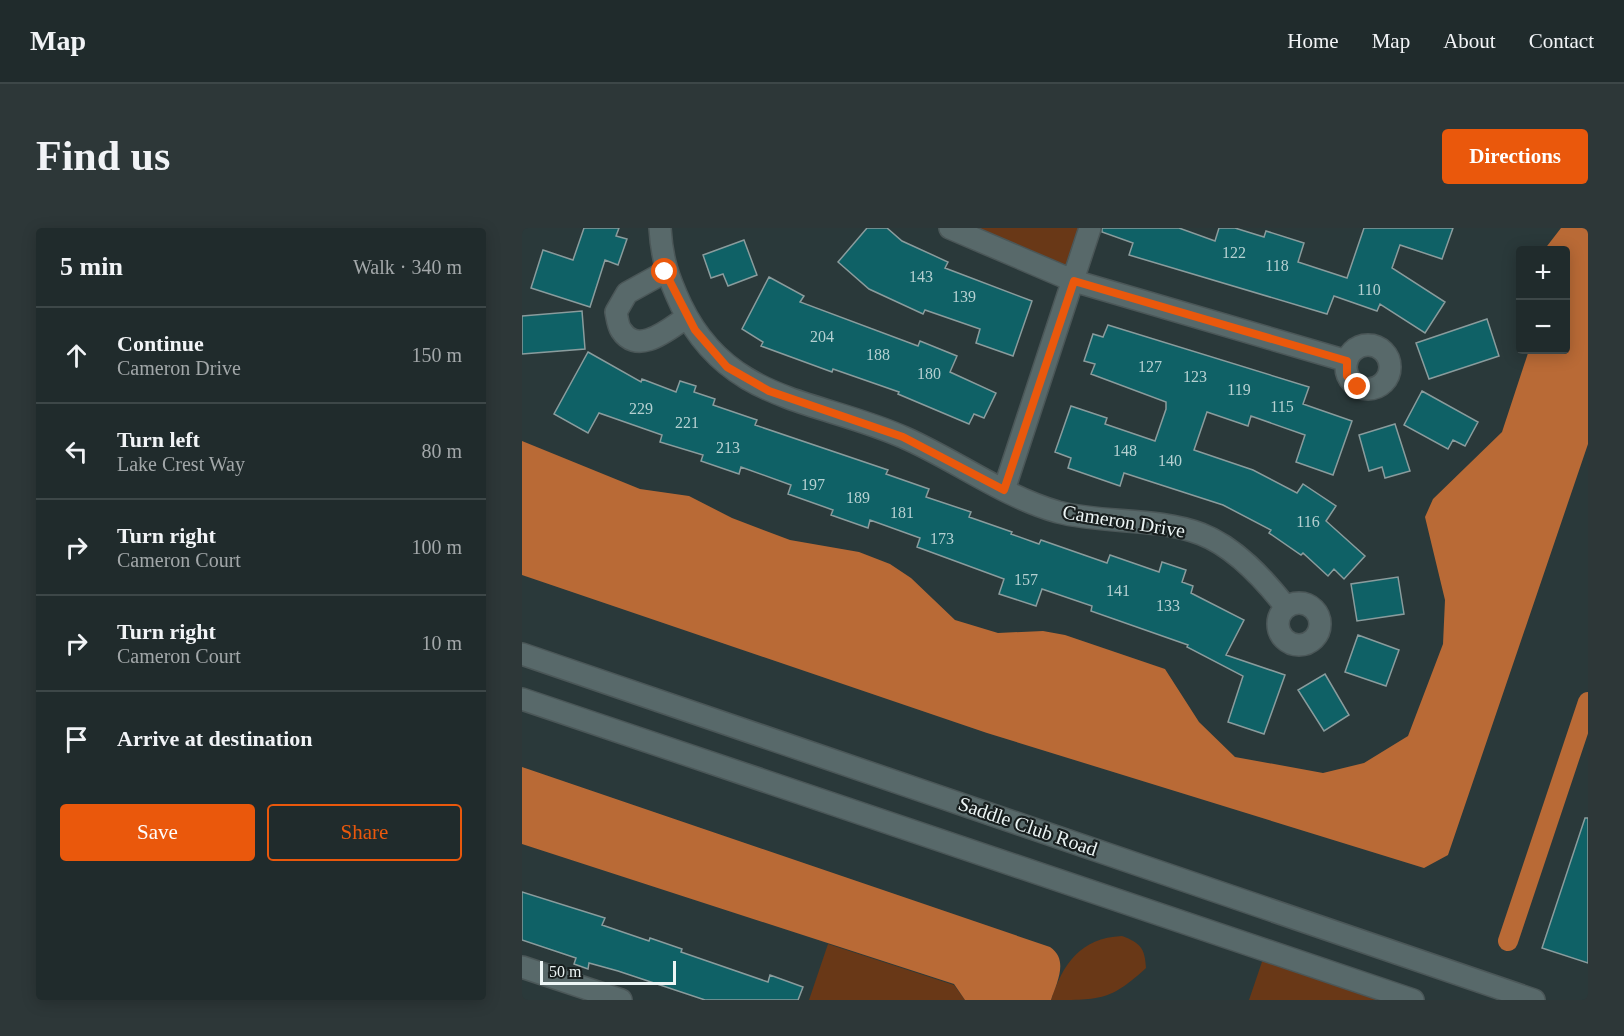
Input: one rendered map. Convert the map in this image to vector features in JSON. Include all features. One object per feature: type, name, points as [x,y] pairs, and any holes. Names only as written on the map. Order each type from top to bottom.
[{"type":"street","name":"Cameron Drive","points":[[660,228],[665,272],[687,317],[727,367],[769,391],[903,437],[1004,490],[1058,512],[1200,534],[1222,544],[1265,581],[1286,607]]},
{"type":"street","points":[[950,228],[1074,281],[1347,361]]},
{"type":"street","points":[[1004,490],[1090,228]]},
{"type":"street","points":[[665,272],[627,293],[616,312],[621,331],[634,341],[649,341],[687,317]]},
{"type":"street","name":"Saddle Club Road","points":[[522,654],[1534,1000]]},
{"type":"street","name":"Saddle Club Road","points":[[522,699],[1413,1000]]},
{"type":"street","points":[[522,966],[621,1000]]},
{"type":"shaded area","points":[[950,228],[1090,228],[1074,281]]},
{"type":"shaded area","points":[[1561,228],[1588,228],[1588,444],[1448,855],[1424,868],[987,733],[522,575],[522,441],[640,489],[689,496],[732,518],[790,540],[859,552],[890,564],[911,578],[955,620],[998,633],[1043,631],[1065,635],[1165,669],[1199,722],[1235,757],[1323,773],[1364,763],[1408,736],[1443,644],[1445,600],[1425,517],[1433,499],[1502,432],[1528,354],[1570,354],[1570,246],[1547,246]]},
{"type":"shaded area","points":[[522,767],[1050,947],[1056,952],[1060,965],[1051,1000],[965,1000],[954,984],[522,844]]},
{"type":"shaded area","points":[[1122,936],[1134,941],[1143,951],[1146,968],[1134,979],[1104,996],[1051,1000],[1061,975],[1075,955],[1095,942]]},
{"type":"shaded area","points":[[828,944],[954,985],[965,1000],[809,1000]]},
{"type":"shaded area","points":[[1266,950],[1413,1000],[1249,1000]]},
{"type":"building","points":[[584,228],[619,228],[616,236],[627,239],[618,265],[605,260],[590,307],[531,288],[543,250],[573,260]]},
{"type":"building","points":[[867,228],[887,228],[902,241],[948,262],[945,268],[1032,301],[1013,356],[976,343],[980,329],[925,310],[923,314],[869,289],[838,262]]},
{"type":"building","points":[[1102,228],[1179,228],[1215,241],[1219,228],[1235,228],[1264,237],[1266,231],[1304,243],[1298,262],[1347,278],[1364,228],[1453,228],[1442,259],[1400,245],[1392,268],[1445,302],[1425,333],[1380,304],[1377,311],[1334,296],[1327,314],[1129,255],[1133,243],[1102,232]]},
{"type":"building","points":[[744,240],[757,275],[728,286],[723,274],[711,278],[703,255]]},
{"type":"building","points":[[769,277],[804,296],[800,302],[918,346],[920,341],[957,356],[950,372],[996,393],[984,418],[974,414],[969,424],[898,394],[899,392],[833,369],[832,372],[761,346],[763,342],[742,329]]},
{"type":"building","points":[[582,311],[585,349],[522,354],[522,316]]},
{"type":"building","points":[[1487,319],[1499,356],[1429,379],[1416,343]]},
{"type":"building","points":[[1108,325],[1309,387],[1303,404],[1352,421],[1333,475],[1296,462],[1305,435],[1251,416],[1248,426],[1207,412],[1194,450],[1253,470],[1297,493],[1303,484],[1336,506],[1326,521],[1365,556],[1344,579],[1334,569],[1328,576],[1303,553],[1301,555],[1269,533],[1271,530],[1223,505],[1124,473],[1120,486],[1068,468],[1071,458],[1055,452],[1071,406],[1107,418],[1105,424],[1155,441],[1166,409],[1166,402],[1091,374],[1095,364],[1084,361],[1093,334],[1103,337]]},
{"type":"building","points":[[588,352],[641,382],[642,379],[676,392],[680,381],[696,386],[694,392],[715,399],[713,405],[757,420],[755,425],[888,470],[886,474],[929,489],[926,497],[971,512],[969,517],[1012,532],[1011,534],[1039,544],[1041,540],[1107,563],[1110,555],[1159,572],[1162,562],[1186,570],[1182,582],[1193,586],[1191,593],[1244,620],[1226,655],[1285,675],[1264,734],[1228,722],[1243,676],[1187,647],[1188,645],[1091,611],[1092,606],[1042,589],[1036,606],[999,594],[1004,579],[917,547],[920,538],[870,520],[868,528],[831,515],[833,510],[788,494],[791,485],[741,467],[739,474],[701,461],[703,455],[660,442],[662,435],[599,413],[588,433],[554,414]]},
{"type":"building","points":[[1422,391],[1478,422],[1465,446],[1453,440],[1448,449],[1404,425]]},
{"type":"building","points":[[1395,424],[1410,471],[1385,478],[1382,467],[1369,471],[1359,435]]},
{"type":"building","points":[[1398,577],[1404,614],[1357,621],[1351,584]]},
{"type":"building","points":[[1358,635],[1399,650],[1386,686],[1345,672]]},
{"type":"building","points":[[1325,674],[1349,715],[1324,731],[1298,690]]},
{"type":"building","points":[[1585,818],[1588,818],[1588,963],[1542,948]]},
{"type":"building","points":[[522,892],[605,918],[602,925],[649,941],[650,938],[682,949],[681,952],[768,982],[770,975],[803,987],[798,1000],[705,1000],[589,963],[588,969],[574,964],[576,958],[522,940]]},
{"type":"waterway","points":[[1508,941],[1588,702]]},
{"type":"route","points":[[665,272],[695,330],[727,367],[769,391],[903,437],[1004,490],[1074,281],[1347,361],[1347,376],[1358,387]]}]
